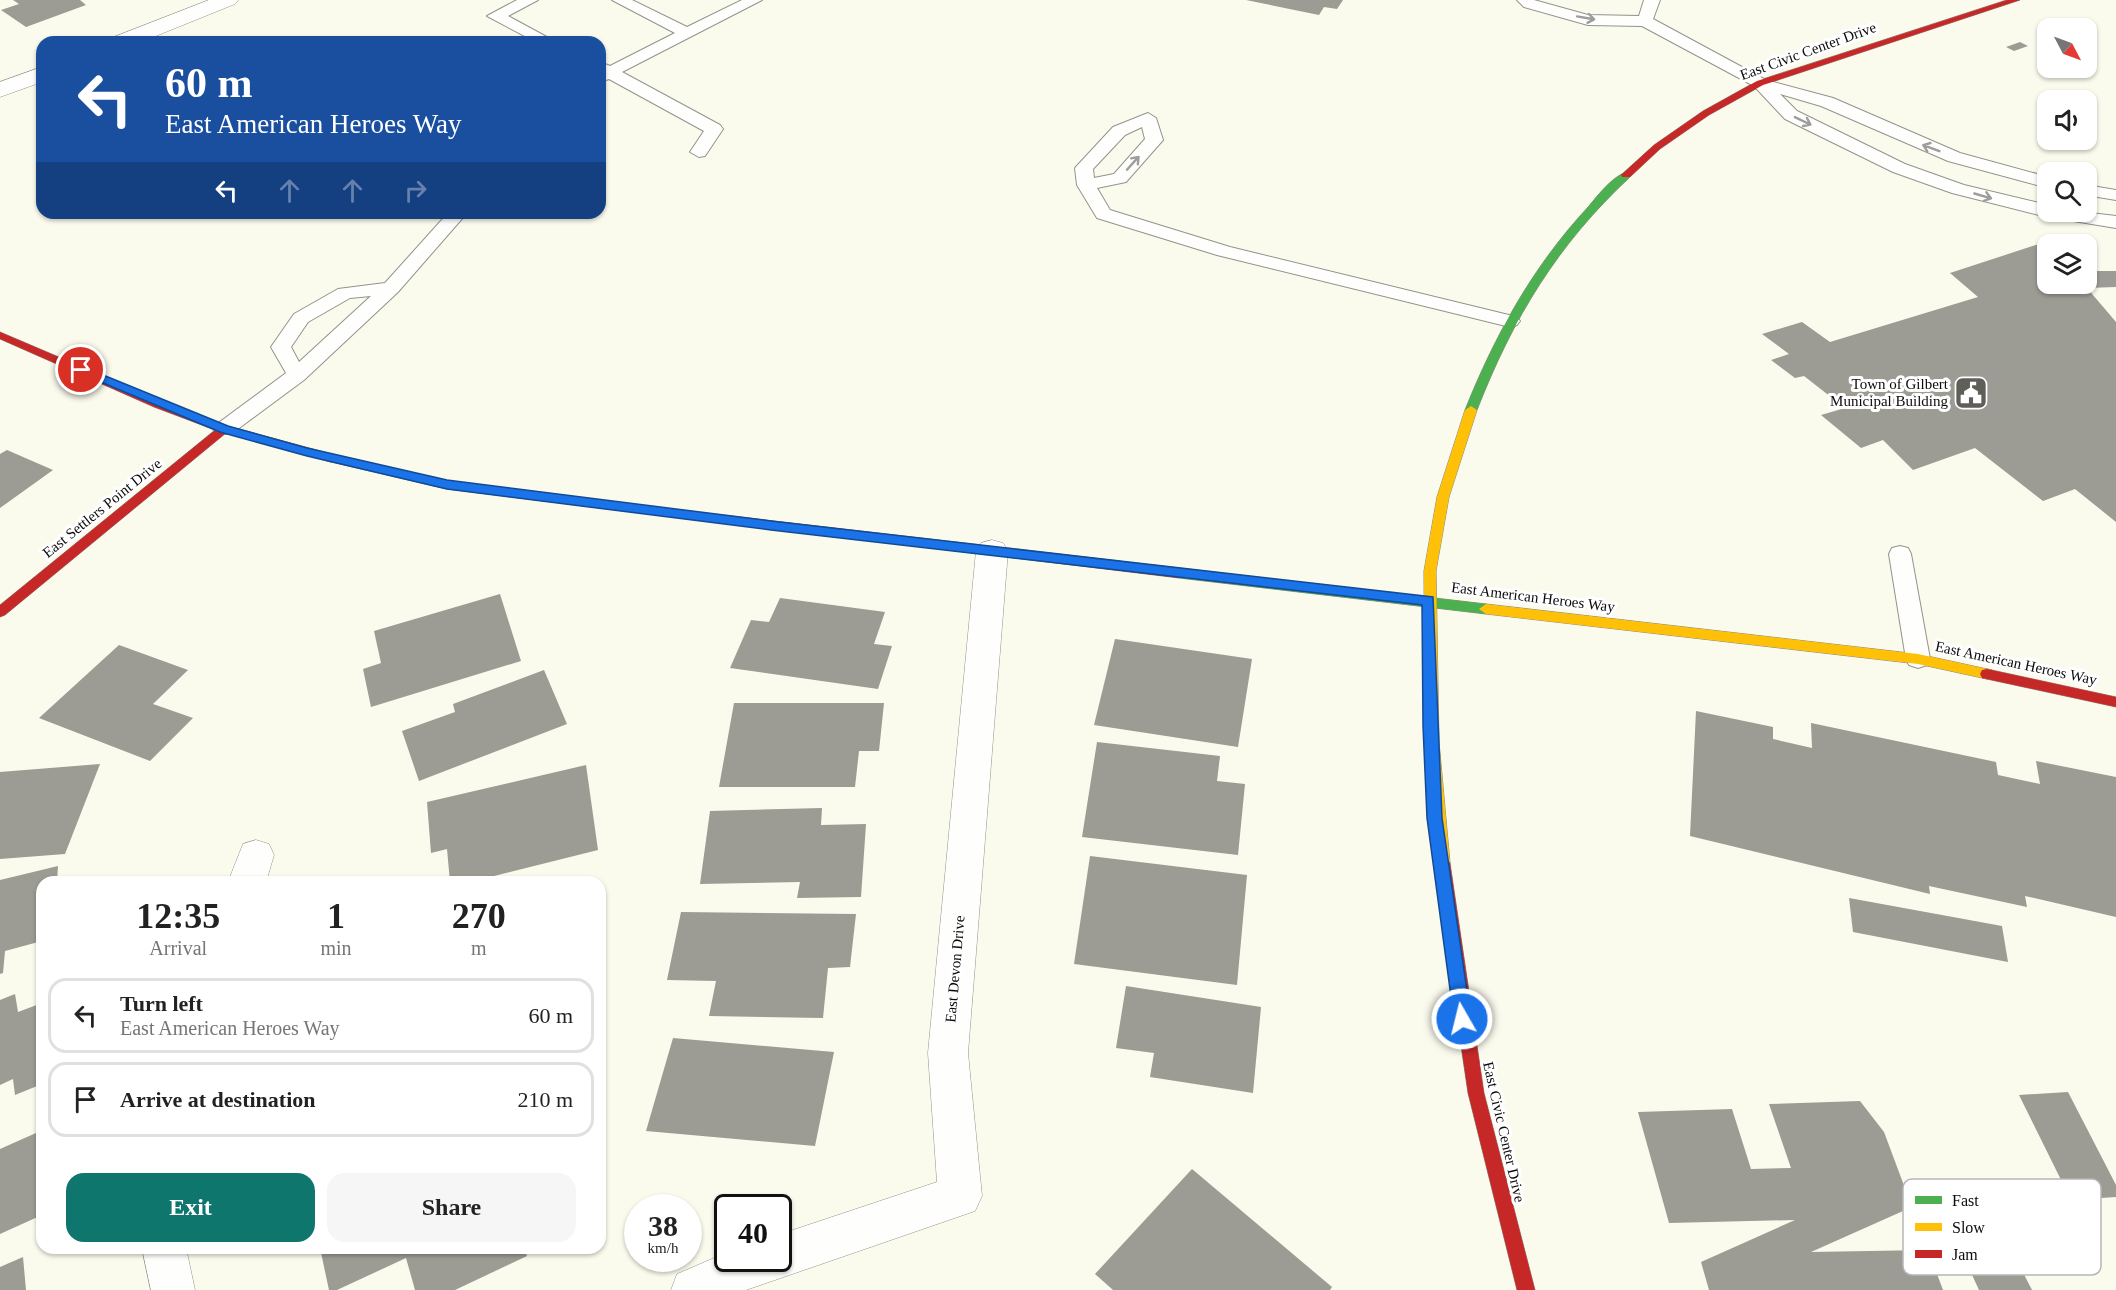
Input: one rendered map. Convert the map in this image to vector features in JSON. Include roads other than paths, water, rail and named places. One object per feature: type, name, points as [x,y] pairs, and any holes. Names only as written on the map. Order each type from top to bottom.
[{"type":"street","points":[[137,36],[228,0]]},
{"type":"street","name":"East Civic Center Drive","points":[[1526,1290],[1478,1104],[1465,1040],[1435,818],[1428,601],[1431,557],[1442,496],[1469,412],[1510,321],[1539,273],[1569,231],[1638,160],[1695,119],[1760,83],[2016,0]]},
{"type":"street","points":[[0,90],[36,76]]},
{"type":"street","name":"East American Heroes Way","points":[[0,335],[158,404],[224,429],[296,450],[447,485],[1918,659],[2116,702]]},
{"type":"street","name":"East Settlers Point Drive","points":[[0,612],[224,429]]},
{"type":"street","name":"East Devon Drive","points":[[792,1253],[960,1196],[948,1053],[982,630],[992,551]]},
{"type":"street","points":[[165,1254],[173,1290]]},
{"type":"street","name":"East Devon Drive","points":[[693,1290],[716,1278],[734,1272]]},
{"type":"lane","points":[[530,0],[495,16],[536,36]]},
{"type":"lane","points":[[620,0],[687,33]]},
{"type":"lane","points":[[606,71],[754,0]]},
{"type":"lane","points":[[1525,0],[1529,4],[1588,20],[1645,21],[1760,83],[1827,102],[1914,142],[1954,157],[2037,180]]},
{"type":"lane","points":[[1645,21],[1652,0]]},
{"type":"lane","points":[[606,74],[714,129],[699,152]]},
{"type":"lane","points":[[1760,83],[1791,115],[1899,168],[1958,189],[2037,208]]},
{"type":"lane","points":[[1086,185],[1103,214],[1224,251],[1510,321]]},
{"type":"lane","points":[[2097,192],[2116,195]]},
{"type":"lane","points":[[224,429],[297,375],[391,288],[453,219]]},
{"type":"lane","points":[[2097,219],[2116,222]]},
{"type":"lane","points":[[297,375],[281,347],[301,318],[345,293],[391,288]]},
{"type":"lane","points":[[1900,554],[1918,659]]},
{"type":"place","name":"Town of Gilbert Municipal Building","points":[[1971,393]]}]
